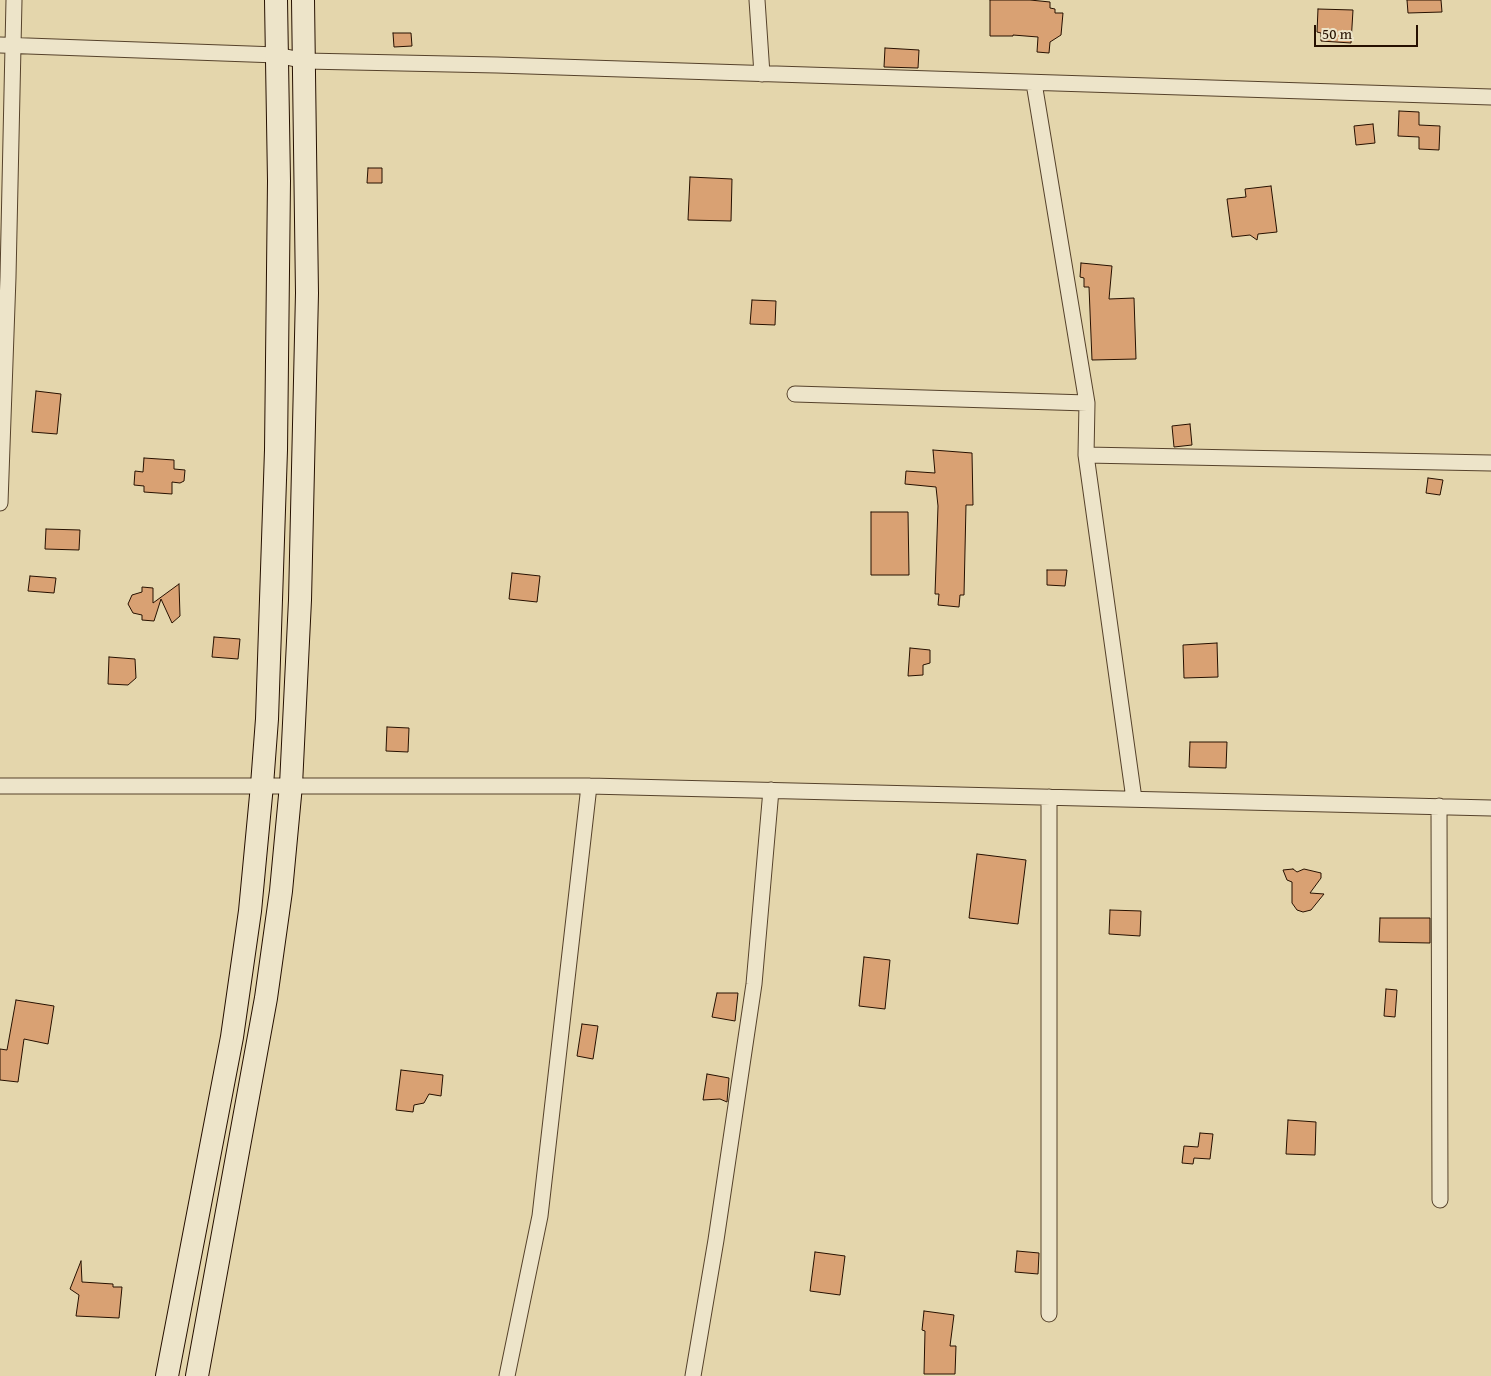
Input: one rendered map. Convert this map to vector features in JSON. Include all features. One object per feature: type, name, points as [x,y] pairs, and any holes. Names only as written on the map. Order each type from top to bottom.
[{"type":"main road","points":[[167,1376],[233,1028],[250,911],[262,785],[267,719],[276,441],[279,191],[276,0]]},
{"type":"main road","points":[[197,1376],[266,998],[281,891],[291,785],[300,600],[307,284],[303,0]]},
{"type":"street","points":[[0,503],[1,427],[8,277],[6,45],[14,0]]},
{"type":"street","points":[[757,0],[762,74]]},
{"type":"street","points":[[6,45],[277,55],[305,61],[1491,97]]},
{"type":"street","points":[[1034,83],[1087,403],[1086,455],[1134,799]]},
{"type":"street","points":[[795,394],[1087,403]]},
{"type":"street","points":[[1086,455],[1491,463]]},
{"type":"street","points":[[0,786],[588,786],[1491,808]]},
{"type":"street","points":[[507,1376],[540,1216],[588,786]]},
{"type":"street","points":[[693,1376],[716,1240],[754,984],[771,790]]},
{"type":"street","points":[[1049,797],[1049,1314]]},
{"type":"street","points":[[1439,806],[1440,1200]]},
{"type":"building","points":[[990,0],[1050,2],[1050,8],[1055,9],[1055,13],[1063,13],[1061,35],[1050,42],[1049,53],[1037,52],[1038,37],[990,36]]},
{"type":"building","points":[[1407,0],[1441,0],[1442,12],[1408,13]]},
{"type":"building","points":[[1318,9],[1353,10],[1351,43],[1321,41],[1321,33],[1317,32]]},
{"type":"building","points":[[393,33],[411,33],[412,46],[394,47]]},
{"type":"building","points":[[885,48],[919,50],[918,68],[884,67]]},
{"type":"building","points":[[1399,111],[1419,112],[1419,125],[1440,126],[1439,150],[1419,149],[1419,137],[1398,136]]},
{"type":"building","points":[[1373,124],[1375,143],[1356,145],[1354,126]]},
{"type":"building","points":[[368,168],[382,168],[382,183],[367,183]]},
{"type":"building","points":[[690,177],[732,179],[731,221],[688,220]]},
{"type":"building","points":[[1271,186],[1277,232],[1258,234],[1257,240],[1250,235],[1232,237],[1227,199],[1246,197],[1245,189]]},
{"type":"building","points":[[1081,263],[1112,266],[1109,299],[1134,298],[1136,359],[1092,360],[1089,287],[1084,287],[1084,278],[1080,277]]},
{"type":"building","points":[[752,300],[776,301],[775,325],[750,324]]},
{"type":"building","points":[[36,391],[61,394],[57,434],[32,432]]},
{"type":"building","points":[[1190,424],[1192,445],[1174,447],[1172,426]]},
{"type":"building","points":[[933,450],[972,453],[973,505],[966,505],[964,595],[960,595],[959,607],[938,605],[939,594],[935,594],[938,506],[936,487],[905,484],[906,471],[935,473]]},
{"type":"building","points":[[144,458],[174,460],[174,469],[185,470],[184,481],[180,483],[172,482],[172,494],[144,492],[144,486],[134,485],[135,471],[143,472]]},
{"type":"building","points":[[1428,478],[1443,480],[1440,495],[1426,493]]},
{"type":"building","points":[[871,512],[908,512],[909,575],[871,575]]},
{"type":"building","points":[[46,529],[80,530],[79,550],[45,549]]},
{"type":"building","points":[[1047,570],[1067,570],[1065,586],[1047,585]]},
{"type":"building","points":[[512,573],[540,576],[537,602],[509,599]]},
{"type":"building","points":[[30,576],[56,578],[54,593],[28,591]]},
{"type":"building","points":[[179,584],[180,616],[172,623],[161,599],[154,621],[142,620],[142,615],[133,613],[128,604],[132,595],[142,592],[142,587],[153,588],[153,603]]},
{"type":"building","points":[[214,637],[240,639],[238,659],[212,657]]},
{"type":"building","points":[[1217,643],[1218,677],[1184,678],[1183,645]]},
{"type":"building","points":[[910,648],[930,650],[930,663],[923,665],[923,675],[908,676]]},
{"type":"building","points":[[109,657],[135,659],[136,678],[128,685],[108,684]]},
{"type":"building","points":[[387,727],[409,728],[408,752],[386,751]]},
{"type":"building","points":[[1190,742],[1227,742],[1226,768],[1189,767]]},
{"type":"building","points":[[977,854],[1026,860],[1018,924],[969,918]]},
{"type":"building","points":[[1293,869],[1297,872],[1304,869],[1321,873],[1321,878],[1310,893],[1324,894],[1311,910],[1303,912],[1297,910],[1292,903],[1292,882],[1287,880],[1283,870]]},
{"type":"building","points":[[1110,910],[1141,911],[1140,936],[1109,934]]},
{"type":"building","points":[[1380,918],[1430,918],[1430,943],[1379,942]]},
{"type":"building","points":[[864,957],[890,960],[885,1009],[859,1006]]},
{"type":"building","points":[[1386,989],[1397,990],[1395,1017],[1384,1016]]},
{"type":"building","points":[[717,993],[738,993],[735,1021],[712,1017]]},
{"type":"building","points":[[16,1000],[54,1006],[48,1044],[24,1039],[18,1082],[0,1080],[0,1049],[7,1050]]},
{"type":"building","points":[[582,1024],[598,1026],[593,1059],[577,1056]]},
{"type":"building","points":[[401,1070],[443,1075],[441,1096],[429,1094],[424,1103],[414,1105],[413,1112],[396,1110]]},
{"type":"building","points":[[707,1074],[729,1078],[727,1102],[720,1099],[703,1100]]},
{"type":"building","points":[[1288,1120],[1316,1122],[1315,1155],[1286,1154]]},
{"type":"building","points":[[1200,1133],[1213,1134],[1210,1159],[1194,1158],[1193,1164],[1182,1163],[1184,1146],[1198,1147]]},
{"type":"building","points":[[1017,1251],[1039,1253],[1038,1274],[1015,1272]]},
{"type":"building","points":[[815,1252],[845,1256],[840,1295],[810,1291]]},
{"type":"building","points":[[81,1261],[82,1282],[113,1284],[113,1287],[122,1287],[119,1318],[76,1316],[79,1295],[70,1289]]},
{"type":"building","points":[[924,1311],[954,1315],[950,1346],[956,1346],[955,1374],[924,1374],[925,1331],[922,1330]]}]
